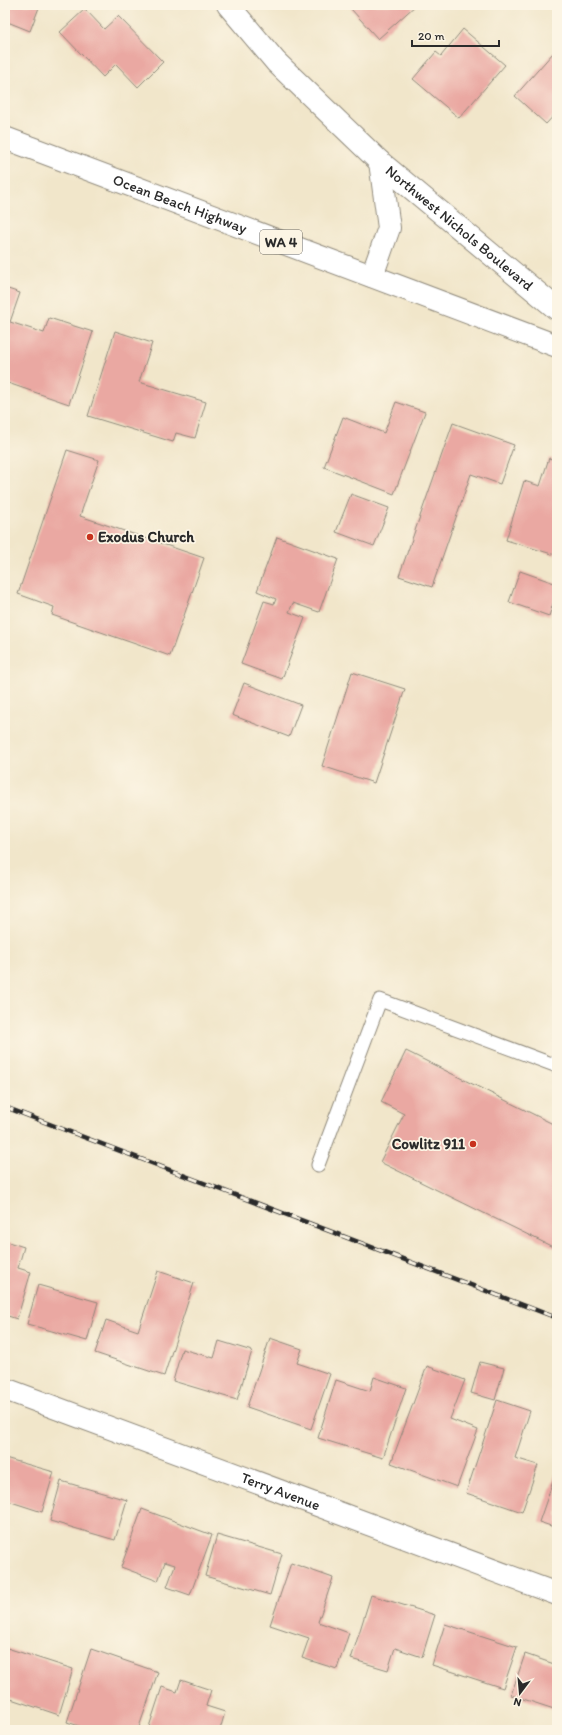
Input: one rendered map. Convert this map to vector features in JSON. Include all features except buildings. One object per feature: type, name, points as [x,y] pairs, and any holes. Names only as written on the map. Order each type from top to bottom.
[{"type":"main road","name":"Northwest Nichols Boulevard","points":[[228,5],[276,62],[380,162],[557,309]]},
{"type":"main road","name":"Ocean Beach Highway","points":[[5,138],[557,346]]},
{"type":"main road","name":"Northwest Nichols Boulevard","points":[[372,276],[389,228],[380,162]]},
{"type":"main road","name":"Terry Avenue","points":[[5,1389],[557,1594]]},
{"type":"lane","points":[[318,1165],[380,1000],[557,1066]]},
{"type":"railway","points":[[5,1107],[557,1318]]},
{"type":"place","name":"Exodus Church","points":[[90,537]]},
{"type":"place","name":"Cowlitz 911","points":[[473,1144]]}]
